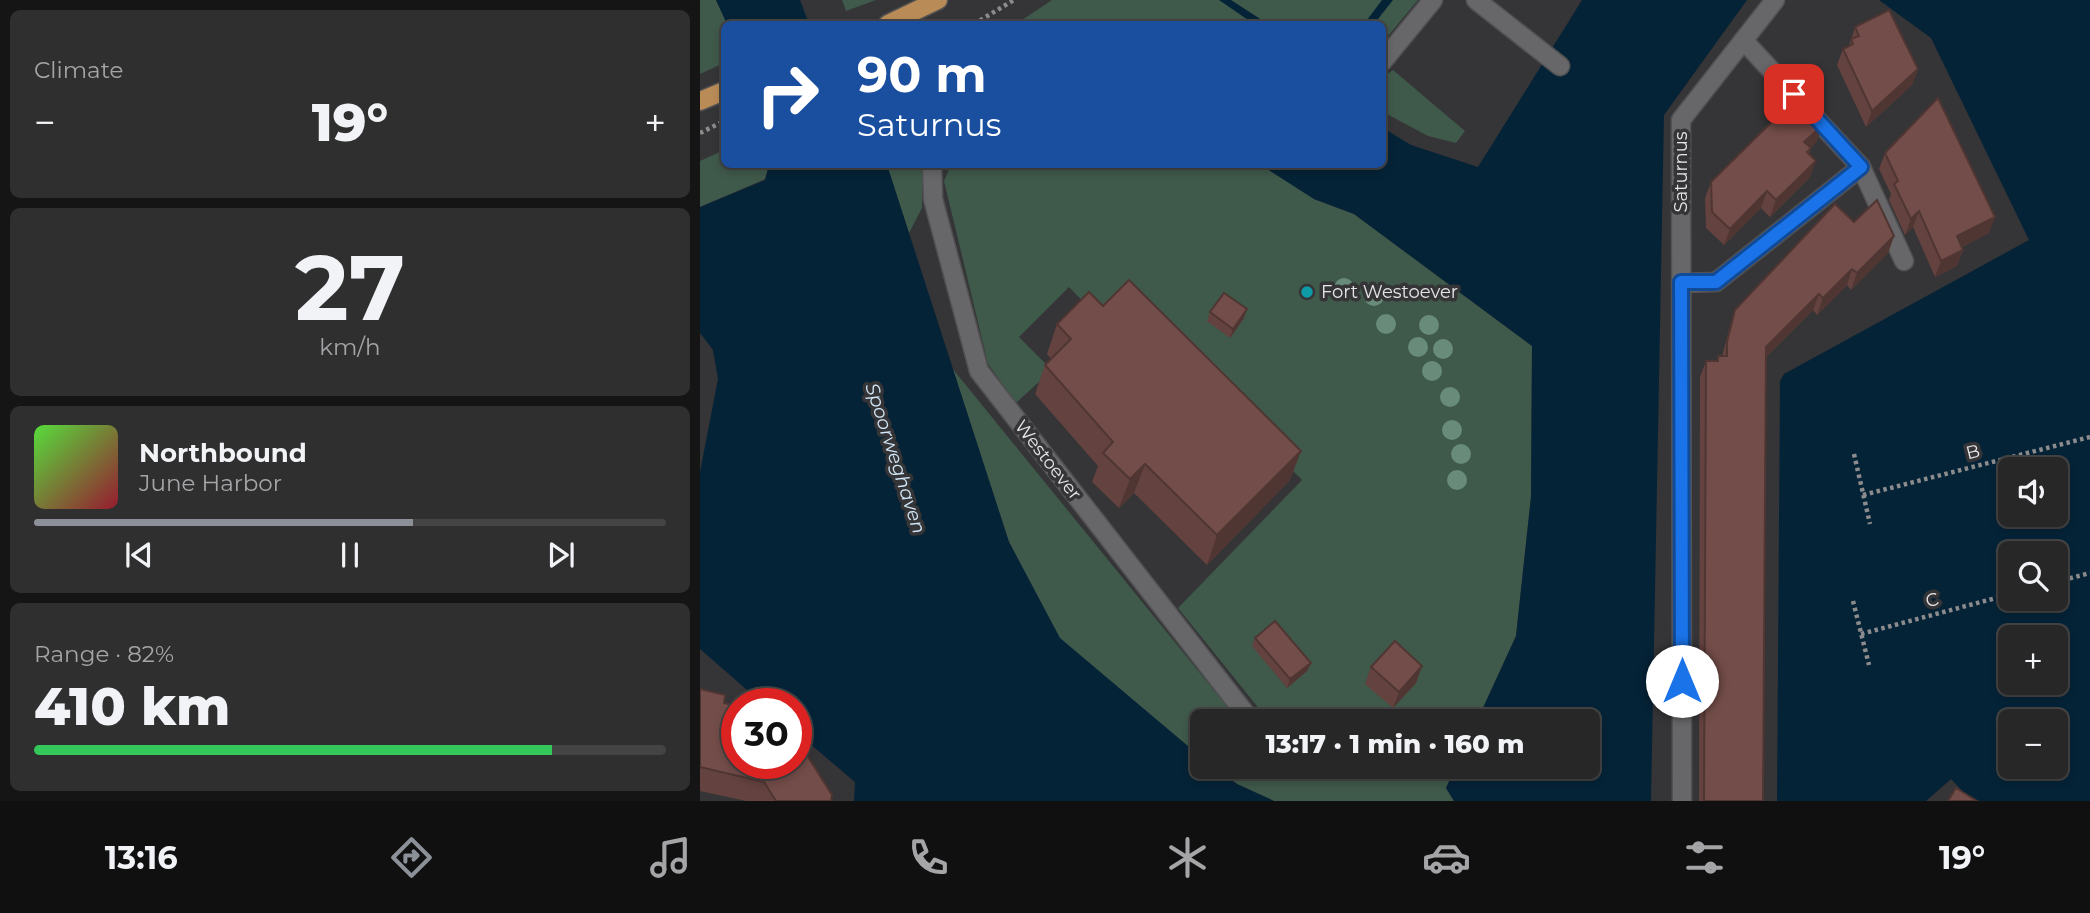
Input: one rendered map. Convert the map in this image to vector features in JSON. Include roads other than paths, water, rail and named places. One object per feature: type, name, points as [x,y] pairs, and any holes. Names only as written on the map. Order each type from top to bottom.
[{"type":"main road","points":[[894,21],[938,0]]},
{"type":"main road","points":[[700,101],[721,92]]},
{"type":"street","points":[[1386,57],[1433,0]]},
{"type":"street","points":[[1475,0],[1560,66]]},
{"type":"street","name":"Saturnus","points":[[1682,801],[1681,120],[1774,0]]},
{"type":"street","points":[[1744,41],[1861,167],[1904,261]]},
{"type":"street","points":[[1681,282],[1716,282],[1861,167]]},
{"type":"street","name":"Westoever","points":[[932,168],[933,199],[979,371],[1243,709]]},
{"type":"water","points":[[716,0],[800,0],[808,21],[726,21]]},
{"type":"water","points":[[1219,0],[1231,0],[1263,21],[1250,21]]},
{"type":"water","points":[[1382,0],[1393,0],[1376,21],[1366,21]]},
{"type":"water","points":[[1582,0],[1747,0],[1664,115],[1651,801],[1454,801],[1446,788],[1450,779],[1600,779],[1600,709],[1483,709],[1516,636],[1531,497],[1532,346],[1354,214],[1314,199],[1266,168],[1386,168],[1386,130],[1411,145],[1478,167]]},
{"type":"water","points":[[1879,0],[2090,0],[2090,801],[1972,801],[1951,779],[1926,801],[1777,801],[1780,381],[1784,374],[2029,240],[1931,38]]},
{"type":"water","name":"Spoorweghaven","points":[[768,168],[888,168],[1009,542],[1060,638],[1190,748],[1190,779],[1230,779],[1274,801],[854,801],[855,782],[812,746],[812,688],[745,688],[700,649],[700,472],[718,379],[713,350],[700,333],[700,207],[765,180]]},
{"type":"place","name":"Fort Westoever","points":[[1307,292]]}]
